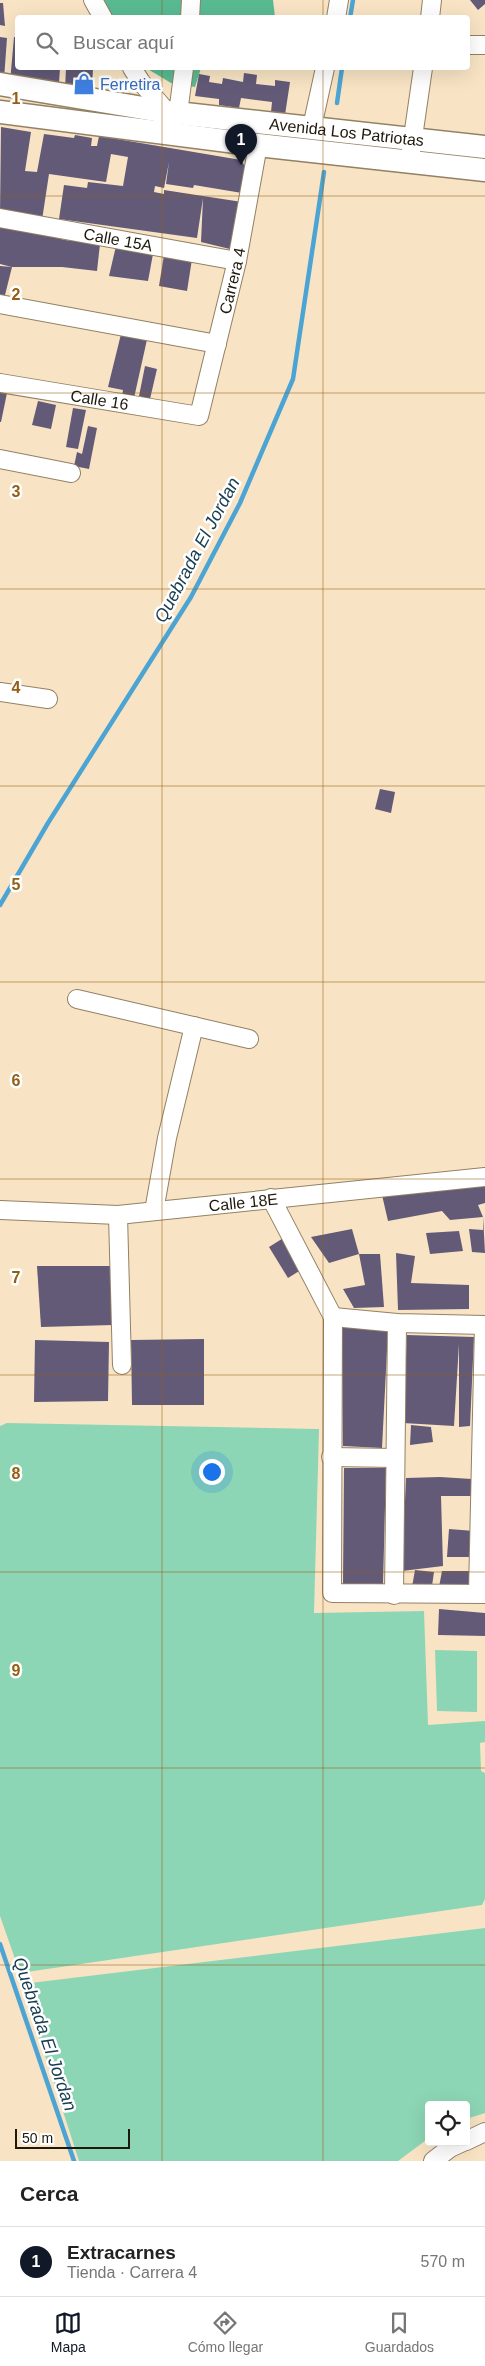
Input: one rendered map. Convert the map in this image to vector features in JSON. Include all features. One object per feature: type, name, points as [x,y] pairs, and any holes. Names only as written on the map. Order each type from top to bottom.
[{"type":"main road","name":"Avenida Los Patriotas","points":[[1,87],[170,119],[258,145],[485,170]]},
{"type":"main road","name":"Avenida Los Patriotas","points":[[0,112],[286,124],[412,137],[485,147]]},
{"type":"main road","points":[[282,148],[286,124]]},
{"type":"street","points":[[92,0],[101,15]]},
{"type":"street","points":[[190,15],[191,0]]},
{"type":"street","points":[[336,15],[339,0]]},
{"type":"street","points":[[430,15],[432,0]]},
{"type":"street","points":[[470,44],[485,45]]},
{"type":"street","points":[[133,70],[170,119]]},
{"type":"street","points":[[170,119],[183,70]]},
{"type":"street","points":[[312,127],[325,70]]},
{"type":"street","points":[[410,161],[423,70]]},
{"type":"street","name":"Carrera 4","points":[[199,416],[236,261],[258,145]]},
{"type":"street","name":"Calle 15A","points":[[0,218],[236,261]]},
{"type":"street","points":[[0,304],[217,344]]},
{"type":"street","name":"Calle 16","points":[[0,383],[199,416]]},
{"type":"street","points":[[0,459],[71,473]]},
{"type":"street","points":[[0,692],[48,699]]},
{"type":"street","points":[[77,998],[249,1039]]},
{"type":"street","points":[[154,1211],[167,1138],[194,1026]]},
{"type":"street","name":"Calle 18E","points":[[0,1210],[118,1215],[485,1177]]},
{"type":"street","points":[[270,1198],[333,1317],[332,1593],[394,1595],[482,1594],[484,1325],[397,1323],[333,1317]]},
{"type":"street","points":[[118,1215],[122,1365]]},
{"type":"street","points":[[394,1595],[397,1323]]},
{"type":"street","points":[[331,1457],[395,1458]]},
{"type":"street","points":[[470,2138],[485,2132]]},
{"type":"street","points":[[433,2161],[456,2146]]},
{"type":"green space","points":[[95,0],[273,0],[275,15],[106,15]]},
{"type":"green space","points":[[149,70],[200,70],[195,87],[171,83]]},
{"type":"green space","points":[[7,1423],[319,1429],[314,1613],[424,1611],[428,1725],[485,1721],[485,1742],[480,1743],[481,1771],[485,1773],[485,1899],[482,1905],[20,1973],[0,1916],[0,1426]]},
{"type":"green space","points":[[435,1650],[477,1651],[477,1712],[437,1711]]},
{"type":"green space","points":[[485,1928],[485,2113],[470,2118],[470,2101],[425,2101],[425,2141],[398,2161],[79,2161],[22,1984]]},
{"type":"building","points":[[470,0],[485,0],[485,4],[478,10]]},
{"type":"building","points":[[0,3],[3,3],[5,26],[0,25]]},
{"type":"building","points":[[0,37],[7,38],[4,79],[0,78]]},
{"type":"building","points":[[14,37],[15,70],[60,70],[59,83],[10,82]]},
{"type":"building","points":[[66,70],[93,70],[92,90],[65,89]]},
{"type":"building","points":[[244,73],[257,75],[256,84],[275,86],[275,80],[290,82],[285,115],[271,112],[272,102],[241,98],[239,108],[219,105],[219,99],[195,96],[199,74],[210,76],[209,82],[222,84],[223,78],[243,82]]},
{"type":"building","points":[[1,127],[31,132],[25,171],[37,172],[44,134],[74,138],[75,135],[92,138],[91,146],[97,146],[99,136],[241,160],[246,168],[242,193],[194,185],[193,188],[166,184],[169,162],[164,188],[155,186],[154,192],[164,194],[164,190],[242,202],[234,250],[201,242],[203,198],[197,238],[59,219],[64,185],[87,188],[88,182],[123,186],[128,157],[111,154],[106,182],[49,174],[42,220],[0,214]]},
{"type":"building","points":[[0,224],[65,240],[100,244],[97,271],[62,267],[12,267],[0,264]]},
{"type":"building","points":[[116,246],[153,254],[148,281],[109,276]]},
{"type":"building","points":[[164,255],[192,259],[187,291],[159,286]]},
{"type":"building","points":[[0,266],[12,267],[4,299],[0,299]]},
{"type":"building","points":[[122,330],[148,335],[134,398],[122,396],[123,390],[108,387]]},
{"type":"building","points":[[145,366],[157,369],[150,399],[139,396]]},
{"type":"building","points":[[0,392],[7,393],[1,422],[0,422]]},
{"type":"building","points":[[38,401],[56,405],[51,429],[32,425]]},
{"type":"building","points":[[73,408],[86,410],[78,449],[66,447]]},
{"type":"building","points":[[88,426],[97,428],[89,469],[74,466],[77,452],[82,454]]},
{"type":"building","points":[[380,789],[395,792],[391,813],[375,809]]},
{"type":"building","points":[[485,1183],[485,1203],[478,1205],[483,1217],[450,1220],[442,1211],[388,1221],[382,1195]]},
{"type":"building","points":[[483,1216],[485,1253],[472,1252],[469,1229],[483,1230]]},
{"type":"building","points":[[352,1229],[359,1254],[329,1263],[311,1237]]},
{"type":"building","points":[[459,1231],[463,1251],[430,1254],[426,1233]]},
{"type":"building","points":[[285,1237],[304,1268],[288,1278],[269,1247]]},
{"type":"building","points":[[396,1253],[415,1256],[411,1283],[469,1285],[469,1309],[398,1310]]},
{"type":"building","points":[[359,1254],[380,1254],[384,1307],[354,1308],[343,1289],[365,1285]]},
{"type":"building","points":[[37,1266],[114,1266],[113,1325],[41,1327]]},
{"type":"building","points":[[342,1327],[388,1331],[382,1448],[343,1446]]},
{"type":"building","points":[[407,1335],[474,1337],[470,1426],[459,1427],[459,1344],[454,1426],[403,1423]]},
{"type":"building","points":[[204,1339],[204,1405],[132,1405],[131,1340]]},
{"type":"building","points":[[35,1340],[109,1342],[108,1401],[34,1402]]},
{"type":"building","points":[[411,1425],[431,1427],[433,1442],[410,1445]]},
{"type":"building","points":[[344,1468],[386,1468],[383,1585],[343,1585]]},
{"type":"building","points":[[440,1477],[472,1479],[471,1496],[441,1496],[443,1566],[402,1571],[406,1478]]},
{"type":"building","points":[[449,1529],[474,1531],[473,1557],[447,1557]]},
{"type":"building","points":[[415,1570],[434,1572],[432,1586],[412,1587]]},
{"type":"building","points":[[442,1571],[473,1571],[471,1588],[439,1587]]},
{"type":"building","points":[[439,1609],[485,1613],[485,1636],[438,1635]]},
{"type":"waterway","name":"Quebrada El Jordan","points":[[350,15],[353,0]]},
{"type":"waterway","name":"Quebrada El Jordan","points":[[337,103],[342,70]]},
{"type":"waterway","name":"Quebrada El Jordan","points":[[0,905],[48,823],[191,597],[240,503],[293,379],[324,172]]},
{"type":"waterway","name":"Quebrada El Jordan","points":[[0,1944],[74,2161]]},
{"type":"place","name":"Ferretira","points":[[84,84]]},
{"type":"place","name":"Extracarnes","points":[[241,165]]}]
